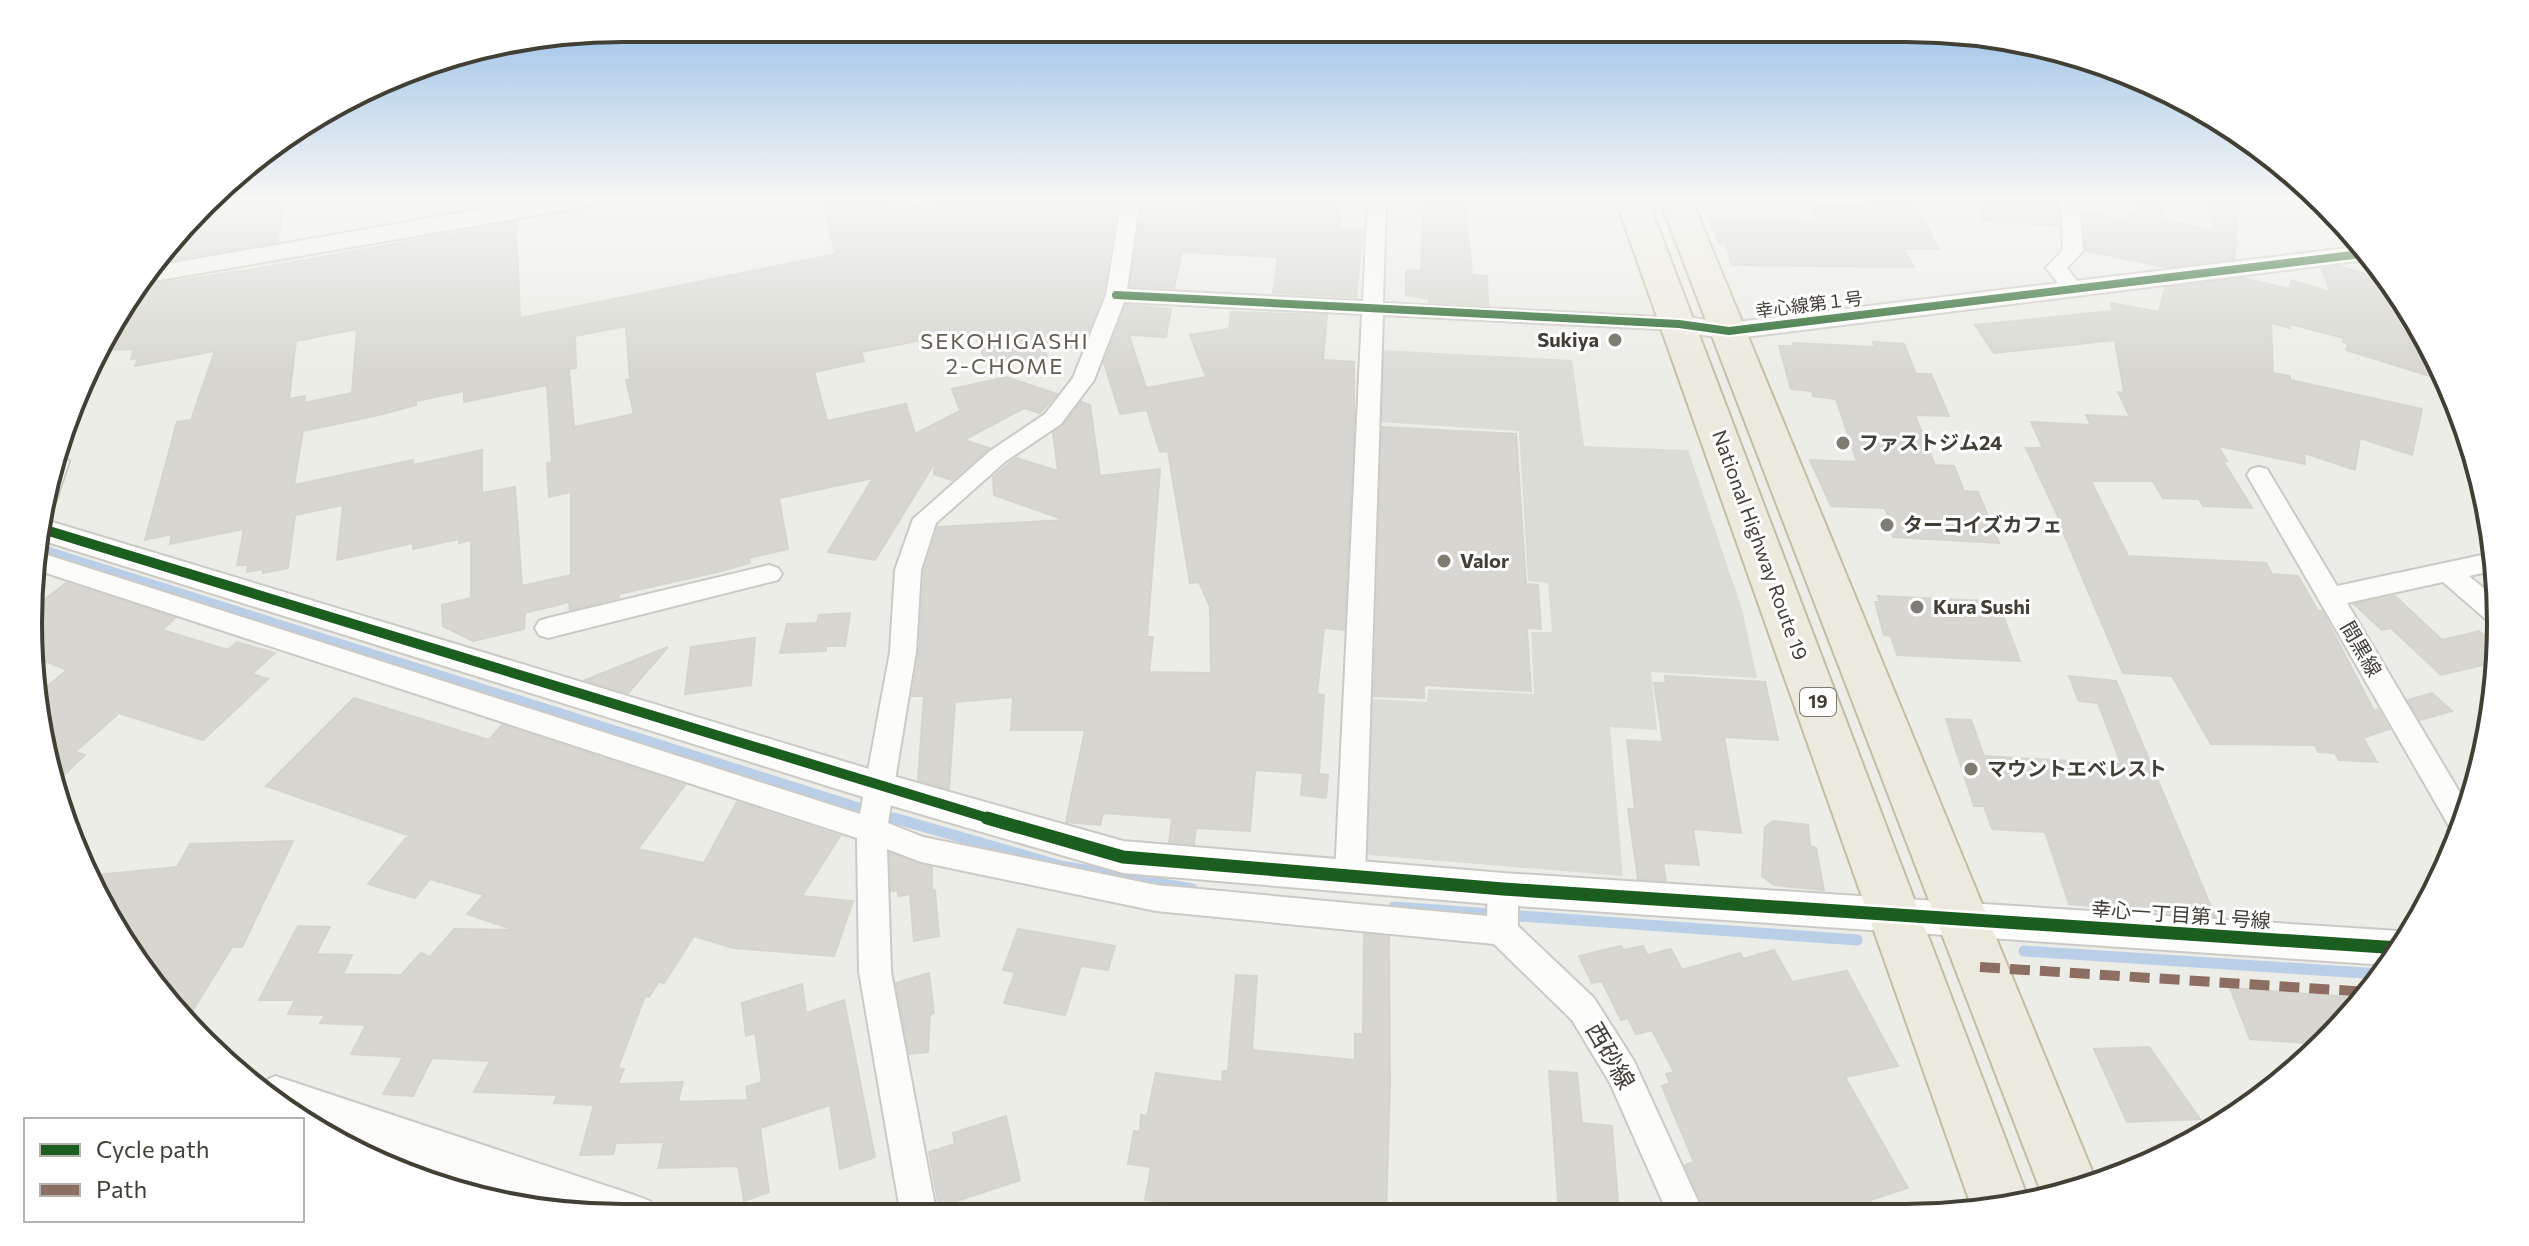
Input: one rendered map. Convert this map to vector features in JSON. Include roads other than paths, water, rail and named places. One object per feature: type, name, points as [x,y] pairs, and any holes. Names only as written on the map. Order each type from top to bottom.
[{"type":"highway","name":"National Highway Route 19","points":[[1653,256],[1998,1196]]},
{"type":"highway","points":[[1699,256],[2066,1181]]},
{"type":"main road","points":[[158,274],[260,256]]},
{"type":"street","points":[[917,1204],[875,972],[875,809],[903,652],[908,570],[925,519],[998,456],[1053,419],[1083,380],[1116,295],[1122,256]]},
{"type":"street","points":[[1350,876],[1375,256]]},
{"type":"street","points":[[2068,256],[2056,268],[2073,289]]},
{"type":"street","name":"幸心線第１号","points":[[1679,324],[1729,331],[2343,256]]},
{"type":"street","points":[[1116,295],[1679,324]]},
{"type":"street","name":"間黒線","points":[[2259,475],[2456,811]]},
{"type":"street","name":"幸心一丁目第１号線","points":[[50,532],[875,809],[1123,857],[1350,876],[1502,911],[1897,915],[2388,947]]},
{"type":"street","points":[[45,563],[875,809],[921,849],[1156,898],[1502,911]]},
{"type":"street","points":[[2331,597],[2484,564]]},
{"type":"street","points":[[2448,572],[2487,605]]},
{"type":"street","points":[[548,628],[769,574]]},
{"type":"street","name":"西砂線","points":[[1502,911],[1583,1009],[1622,1072],[1681,1204]]},
{"type":"street","points":[[296,1103],[593,1203]]},
{"type":"waterway","points":[[47,551],[900,820]]},
{"type":"waterway","points":[[894,818],[1061,866],[1192,889]]},
{"type":"waterway","points":[[1394,907],[1857,940]]},
{"type":"waterway","points":[[2024,951],[2370,973]]},
{"type":"place","name":"Sukiya","points":[[1615,340]]},
{"type":"place","name":"ファストジム24","points":[[1843,443]]},
{"type":"place","name":"ターコイズカフェ","points":[[1887,525]]},
{"type":"place","name":"Valor","points":[[1444,561]]},
{"type":"place","name":"Kura Sushi","points":[[1917,607]]},
{"type":"place","name":"マウントエベレスト","points":[[1971,769]]},
{"type":"district","name":"SEKOHIGASHI 2-CHOME","points":[[1005,354]]}]
